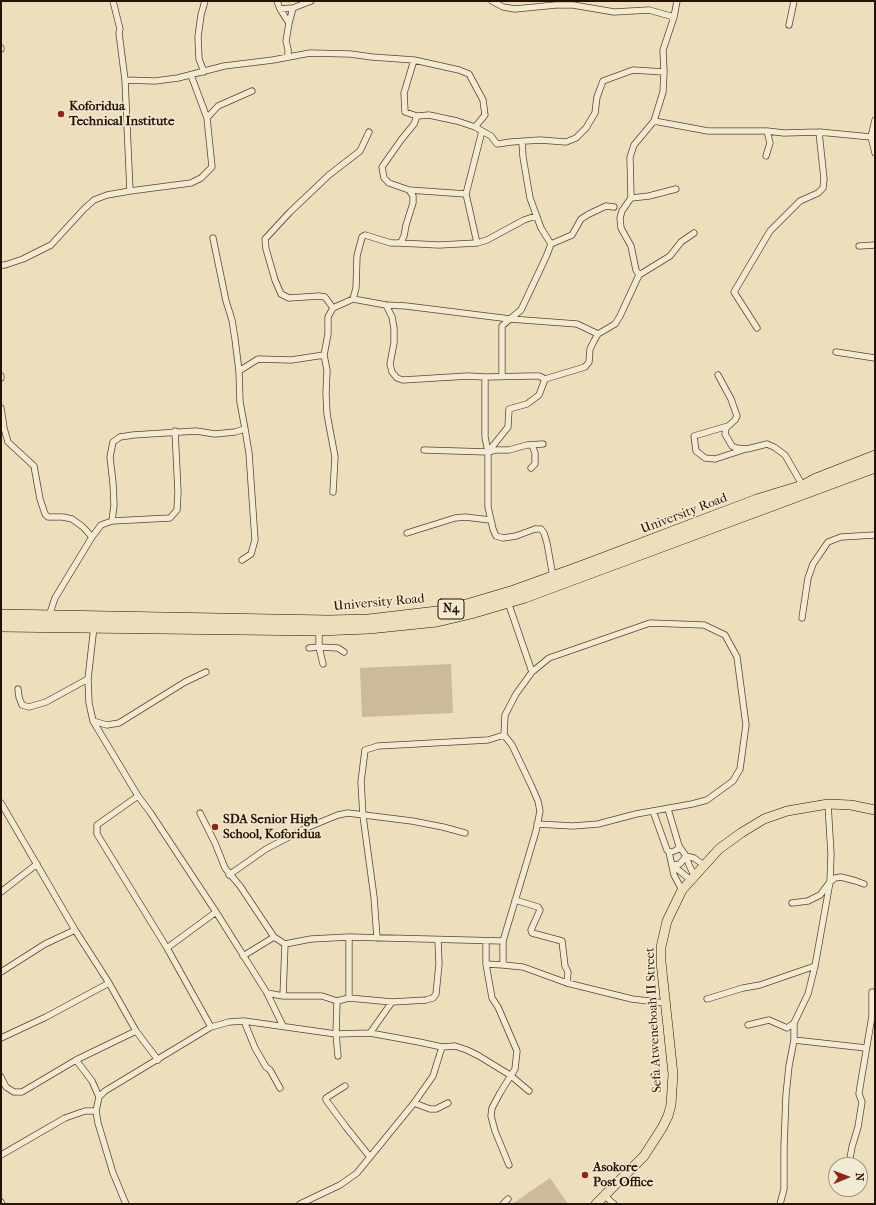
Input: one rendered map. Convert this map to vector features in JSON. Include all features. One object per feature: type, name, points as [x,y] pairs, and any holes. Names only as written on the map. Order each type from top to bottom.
[{"type":"highway","name":"University Road","points":[[1,615],[48,621],[319,630],[369,628],[437,621],[471,613],[525,597],[757,500],[803,486],[816,479],[875,456]]},
{"type":"highway","name":"University Road","points":[[94,622],[369,620],[444,611],[495,597],[553,577],[588,570],[875,467]]},
{"type":"highway","name":"University Road","points":[[1,626],[48,621]]},
{"type":"main road","name":"Sefa Atweneboah II Street","points":[[596,1204],[644,1156],[668,1116],[672,1099],[673,1074],[661,962],[662,941],[667,921],[682,890],[719,850],[741,833],[764,819],[787,811],[828,804],[851,805],[875,810]]},
{"type":"street","points":[[113,1],[120,29],[119,34],[125,80],[130,191]]},
{"type":"street","points":[[204,72],[199,59],[198,37],[201,14],[205,1]]},
{"type":"street","points":[[277,1],[289,23]]},
{"type":"street","points":[[280,9],[293,8],[311,1]]},
{"type":"street","points":[[492,1],[503,7],[515,9],[556,4],[573,5],[614,12],[649,10],[674,17]]},
{"type":"street","points":[[639,275],[636,270],[631,246],[624,235],[620,218],[622,211],[631,198],[630,157],[634,145],[654,121],[663,92],[663,50],[674,17],[677,1]]},
{"type":"street","points":[[789,25],[794,1]]},
{"type":"street","points":[[288,56],[286,42],[293,8]]},
{"type":"street","points":[[125,80],[155,81],[191,75],[224,66],[273,60],[310,53],[350,54],[414,60],[459,70],[469,74],[483,100],[485,115],[475,127]]},
{"type":"street","points":[[414,60],[404,93],[405,112],[417,116],[429,115],[457,121],[475,127],[491,136],[497,144],[540,140],[566,142],[576,138],[586,128],[595,113],[597,97],[603,81],[633,70],[664,72]]},
{"type":"street","points":[[1,265],[6,265],[23,259],[51,245],[94,200],[107,195],[191,183],[201,178],[212,167],[207,118],[191,75]]},
{"type":"street","points":[[207,118],[218,106],[252,91]]},
{"type":"street","points":[[417,116],[414,124],[382,167],[384,178],[390,183],[409,190],[466,194]]},
{"type":"street","points":[[875,120],[871,137],[875,153]]},
{"type":"street","points":[[654,121],[708,131],[784,133],[819,132],[871,137]]},
{"type":"street","points":[[477,243],[466,194],[482,131]]},
{"type":"street","points":[[333,308],[325,297],[289,298],[281,294],[275,280],[266,249],[265,239],[290,212],[329,175],[360,151],[369,132]]},
{"type":"street","points":[[766,156],[770,143],[767,132]]},
{"type":"street","points":[[758,328],[734,292],[770,231],[800,201],[818,193],[824,188],[819,132]]},
{"type":"street","points":[[522,142],[526,182],[530,198],[541,228],[551,244]]},
{"type":"street","points":[[631,198],[649,196],[676,189]]},
{"type":"street","points":[[398,243],[401,242],[404,236],[413,203],[414,196],[409,190]]},
{"type":"street","points":[[502,376],[502,326],[521,310],[551,244],[572,235],[581,219],[589,214],[606,206],[614,207]]},
{"type":"street","points":[[353,299],[356,288],[358,256],[362,236],[365,235],[391,243],[439,245],[477,243],[487,240],[536,216]]},
{"type":"street","points":[[386,305],[392,317],[394,328],[394,343],[390,364],[392,372],[397,378],[403,380],[468,376],[539,376],[545,379],[585,368],[589,362],[590,349],[598,334],[615,324],[639,275],[670,256],[681,242],[694,233]]},
{"type":"street","points":[[213,238],[234,333],[239,371],[240,402],[251,466],[250,482],[255,540],[251,554],[242,560]]},
{"type":"street","points":[[859,246],[875,244]]},
{"type":"street","points":[[333,492],[335,457],[327,414],[327,370],[324,355],[328,334],[328,317],[333,308],[353,299],[386,305],[406,306],[510,319],[576,324],[598,334]]},
{"type":"street","points":[[836,352],[875,358]]},
{"type":"street","points":[[239,371],[258,359],[291,360],[324,355]]},
{"type":"street","points":[[718,376],[731,399],[737,416],[726,428],[725,434],[732,446],[747,449]]},
{"type":"street","points":[[485,377],[485,437],[488,452],[488,507],[490,520],[496,536],[503,538],[516,536],[535,529],[541,529],[547,543],[553,577]]},
{"type":"street","points":[[488,452],[508,427],[509,409],[527,404],[539,395],[545,379]]},
{"type":"street","points":[[1,408],[8,442],[34,466],[40,499],[45,514],[48,517],[63,517],[72,519],[83,527],[92,537]]},
{"type":"street","points":[[728,426],[694,436],[696,451],[705,458],[716,459],[767,444],[785,455],[803,486]]},
{"type":"street","points":[[112,521],[114,498],[110,457],[113,442],[120,436],[196,430],[215,434],[235,432],[245,429]]},
{"type":"street","points":[[48,621],[56,598],[92,537],[102,525],[112,521],[170,518],[177,510],[178,492],[175,431]]},
{"type":"street","points":[[424,450],[468,453],[488,452],[543,444]]},
{"type":"street","points":[[531,468],[535,464],[535,453],[532,445]]},
{"type":"street","points":[[407,533],[455,518],[464,517],[490,520]]},
{"type":"street","points":[[802,618],[808,578],[813,564],[828,542],[841,537],[875,535]]},
{"type":"street","points":[[508,602],[532,672]]},
{"type":"street","points":[[94,622],[88,679],[88,703],[93,721],[138,796],[216,912],[267,993],[283,1026]]},
{"type":"street","points":[[503,964],[503,941],[528,858],[540,811],[538,801],[512,745],[504,735],[505,715],[516,694],[532,672],[548,658],[650,624],[704,625],[725,635],[737,657],[746,725],[740,769],[733,781],[707,800],[668,809],[598,824],[573,826],[537,824]]},
{"type":"street","points":[[319,630],[319,647],[323,664]]},
{"type":"street","points":[[309,648],[338,648],[344,652]]},
{"type":"street","points":[[93,721],[107,725],[119,723],[185,682],[206,672]]},
{"type":"street","points":[[18,690],[22,705],[29,707],[46,702],[88,679]]},
{"type":"street","points":[[377,938],[374,898],[363,816],[361,782],[365,750],[378,746],[488,740],[504,735]]},
{"type":"street","points":[[138,796],[97,825],[97,834],[167,948],[211,1027]]},
{"type":"street","points":[[1,803],[75,930],[109,983],[136,1031],[158,1060]]},
{"type":"street","points":[[780,1204],[784,1189],[784,1147],[789,1066],[794,1040],[794,1023],[808,994],[815,966],[830,882],[831,854],[828,804]]},
{"type":"street","points":[[668,809],[679,846],[686,856],[692,878]]},
{"type":"street","points":[[653,811],[669,852],[674,875],[682,890]]},
{"type":"street","points":[[200,813],[215,843],[225,868],[240,886],[274,938],[285,944],[311,939],[349,937],[503,941]]},
{"type":"street","points":[[230,875],[266,849],[306,828],[338,815],[348,813],[412,821],[465,833]]},
{"type":"street","points":[[669,852],[677,850],[679,846]]},
{"type":"street","points":[[686,856],[694,858],[704,865]]},
{"type":"street","points":[[672,866],[680,864],[686,856]]},
{"type":"street","points":[[1,892],[37,864]]},
{"type":"street","points":[[672,866],[692,878]]},
{"type":"street","points":[[792,903],[808,900],[820,895],[834,878],[856,881],[864,884]]},
{"type":"street","points":[[515,900],[538,907],[540,910],[531,930],[532,933],[562,941],[565,966],[568,972],[567,983]]},
{"type":"street","points":[[167,948],[216,912]]},
{"type":"street","points":[[1,972],[46,944],[75,930]]},
{"type":"street","points":[[349,937],[349,998]]},
{"type":"street","points":[[243,956],[274,938]]},
{"type":"street","points":[[267,993],[283,996],[322,996],[337,1001],[349,998],[392,1002],[426,1000],[432,998],[436,994],[439,964],[438,940]]},
{"type":"street","points":[[486,941],[486,964],[492,998],[498,1007],[517,1051],[515,1069],[510,1075],[492,1108],[491,1116],[495,1131],[509,1165]]},
{"type":"street","points":[[283,996],[285,944]]},
{"type":"street","points":[[486,964],[503,964],[523,967],[567,983],[632,999],[665,1003]]},
{"type":"street","points":[[708,999],[743,988],[760,985],[815,966]]},
{"type":"street","points":[[1,1038],[46,1017],[109,983]]},
{"type":"street","points":[[850,1157],[858,1127],[862,1102],[859,1094],[872,1016],[872,992]]},
{"type":"street","points":[[337,1001],[336,1034],[338,1056]]},
{"type":"street","points":[[370,1033],[392,1002]]},
{"type":"street","points":[[748,1025],[769,1020],[787,1028],[794,1023]]},
{"type":"street","points":[[244,1021],[255,1048],[280,1088]]},
{"type":"street","points":[[126,1204],[113,1173],[98,1123],[96,1111],[99,1097],[105,1091],[211,1027],[229,1022],[244,1021],[336,1034],[370,1033],[442,1047],[455,1046],[479,1056],[510,1075],[529,1091]]},
{"type":"street","points":[[1,1076],[6,1087],[14,1092],[22,1092],[76,1060],[136,1031]]},
{"type":"street","points":[[794,1040],[866,1048]]},
{"type":"street","points":[[300,1204],[340,1185],[357,1173],[414,1103],[433,1076],[442,1047]]},
{"type":"street","points":[[76,1060],[92,1082],[99,1097]]},
{"type":"street","points":[[345,1086],[326,1098],[327,1102],[370,1157]]},
{"type":"street","points":[[414,1103],[430,1109],[436,1109],[448,1103]]},
{"type":"street","points":[[1,1155],[65,1118],[85,1111],[96,1111]]},
{"type":"street","points":[[605,1196],[614,1204]]},
{"type":"street","points":[[504,1204],[508,1199]]},
{"type":"shaded area","points":[[451,664],[453,713],[362,717],[360,668]]},
{"type":"shaded area","points":[[550,1178],[568,1204],[512,1204]]},
{"type":"place","name":"Koforidua Technical Institute","points":[[61,114]]},
{"type":"place","name":"SDA Senior High School, Koforidua","points":[[215,827]]},
{"type":"place","name":"Asokore Post Office","points":[[585,1175]]}]
